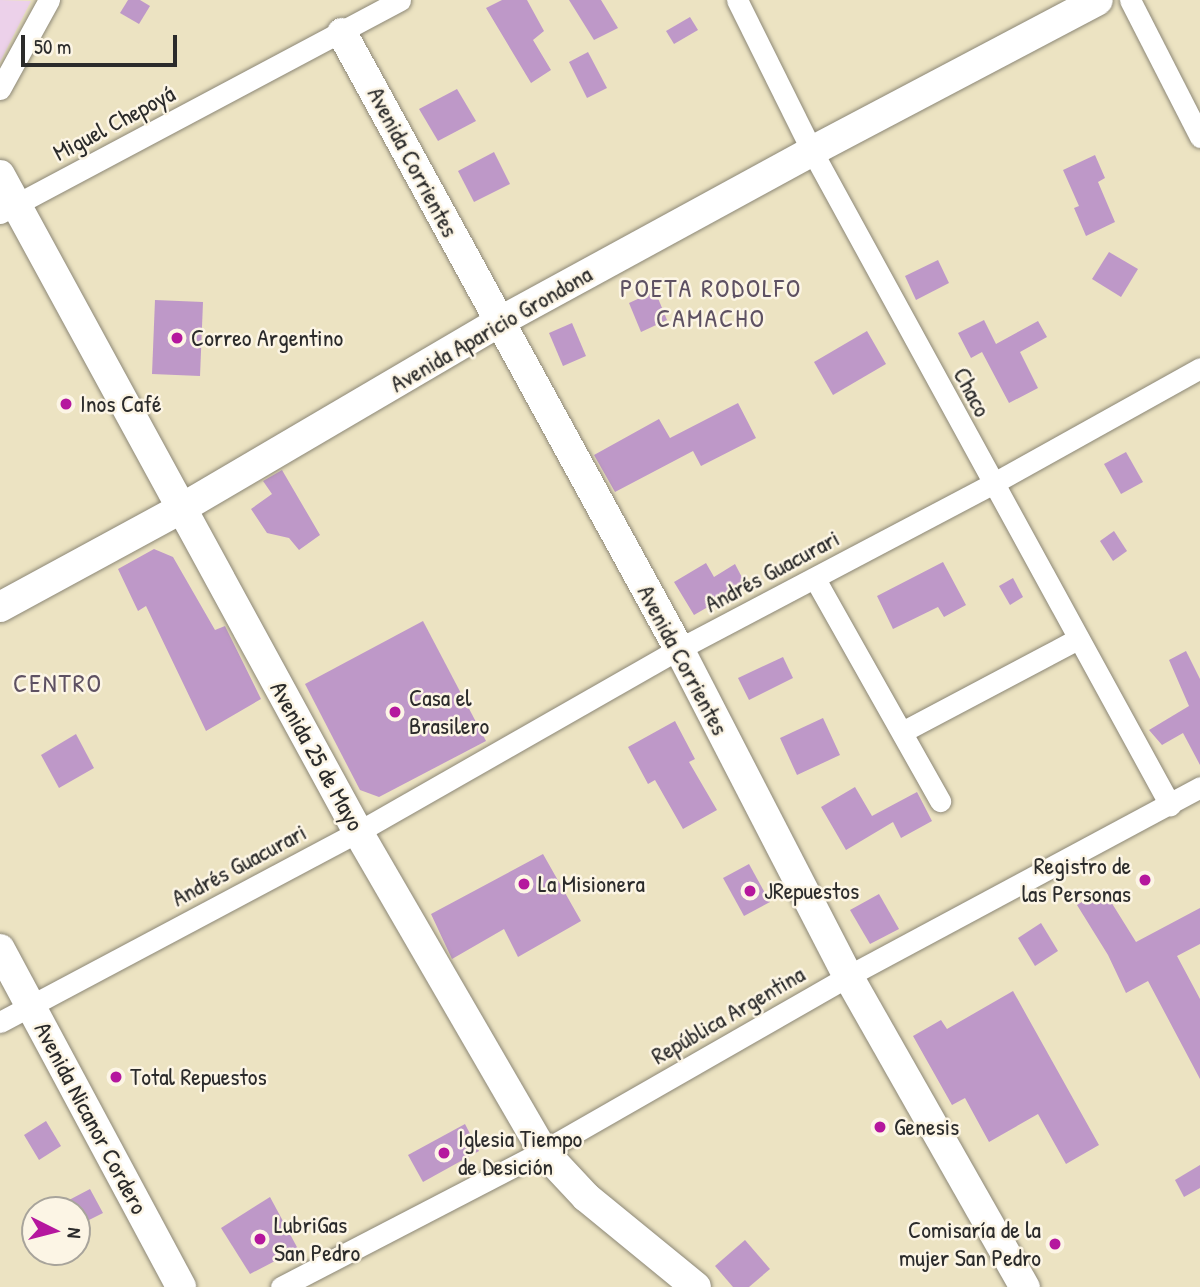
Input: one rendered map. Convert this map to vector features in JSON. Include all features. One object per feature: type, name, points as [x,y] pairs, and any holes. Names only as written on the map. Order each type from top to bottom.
[{"type":"main road","name":"Avenida Aparicio Grondona","points":[[0,607],[182,508],[499,322],[811,151],[1098,0]]},
{"type":"main road","name":"Avenida Corrientes","points":[[342,33],[679,649],[848,976],[1025,1287]]},
{"type":"main road","name":"Avenida 25 de Mayo","points":[[0,175],[8,208],[182,508],[358,832],[544,1151],[586,1197],[696,1287]]},
{"type":"main road","name":"Avenida Nicanor Cordero","points":[[0,949],[181,1287]]},
{"type":"street","points":[[0,89],[49,0]]},
{"type":"street","name":"Miguel Chepoyá","points":[[8,208],[400,0]]},
{"type":"street","name":"Chaco","points":[[737,0],[811,151],[1170,805]]},
{"type":"street","points":[[1130,0],[1200,137]]},
{"type":"street","name":"Andrés Guacurari","points":[[0,1022],[358,832],[679,649],[992,484],[1200,368]]},
{"type":"street","points":[[814,579],[940,801]]},
{"type":"street","points":[[902,732],[1078,639]]},
{"type":"street","name":"República Argentina","points":[[281,1287],[544,1151],[848,976],[1200,787]]},
{"type":"shaded area","points":[[0,0],[31,1],[0,62]]},
{"type":"building","points":[[128,0],[140,0],[150,6],[139,24],[120,13]]},
{"type":"building","points":[[502,0],[527,0],[544,31],[533,40],[551,70],[531,83],[486,8]]},
{"type":"building","points":[[569,0],[601,0],[618,28],[594,40]]},
{"type":"building","points":[[690,17],[698,30],[674,44],[666,31]]},
{"type":"building","points":[[588,52],[607,88],[587,98],[569,62]]},
{"type":"building","points":[[457,89],[476,121],[438,141],[419,109]]},
{"type":"building","points":[[494,152],[510,184],[474,202],[458,171]]},
{"type":"building","points":[[1095,155],[1105,178],[1098,182],[1115,222],[1086,236],[1074,208],[1079,206],[1063,170]]},
{"type":"building","points":[[1109,252],[1138,269],[1121,297],[1092,279]]},
{"type":"building","points":[[938,260],[949,283],[916,300],[905,276]]},
{"type":"building","points":[[655,291],[667,320],[641,332],[629,303]]},
{"type":"building","name":"Correo Argentino","points":[[155,300],[203,302],[200,376],[152,374]]},
{"type":"building","points":[[984,320],[996,344],[1038,321],[1047,337],[1020,352],[1038,388],[1009,403],[982,352],[971,358],[958,333]]},
{"type":"building","points":[[572,323],[586,356],[563,366],[549,333]]},
{"type":"building","points":[[867,331],[886,364],[833,395],[814,362]]},
{"type":"building","points":[[738,403],[756,438],[701,466],[693,451],[615,492],[594,455],[659,419],[670,438]]},
{"type":"building","points":[[1126,452],[1143,482],[1121,494],[1104,464]]},
{"type":"building","points":[[282,470],[320,535],[299,550],[289,538],[267,533],[251,509],[272,494],[263,481]]},
{"type":"building","points":[[1114,531],[1127,551],[1113,561],[1100,541]]},
{"type":"building","points":[[154,549],[173,557],[215,630],[225,626],[261,699],[206,731],[146,606],[138,611],[118,569]]},
{"type":"building","points":[[943,562],[966,605],[944,617],[938,607],[893,629],[877,596]]},
{"type":"building","points":[[706,563],[714,577],[735,564],[746,585],[694,615],[674,582]]},
{"type":"building","points":[[1013,578],[1023,597],[1010,605],[999,586]]},
{"type":"building","name":"Casa el Brasilero","points":[[423,621],[486,741],[379,797],[360,790],[305,684]]},
{"type":"building","points":[[1186,651],[1200,679],[1200,765],[1183,733],[1162,745],[1149,730],[1189,706],[1169,660]]},
{"type":"building","points":[[783,657],[793,678],[749,700],[738,678]]},
{"type":"building","points":[[823,718],[840,755],[797,775],[780,738]]},
{"type":"building","points":[[675,721],[695,759],[689,762],[717,810],[683,829],[655,780],[648,784],[628,747]]},
{"type":"building","points":[[76,734],[94,768],[59,788],[41,755]]},
{"type":"building","points":[[855,787],[872,816],[917,792],[932,821],[901,838],[893,822],[846,850],[821,807]]},
{"type":"building","name":"La Misionera","points":[[543,854],[581,921],[518,957],[504,929],[452,959],[431,914]]},
{"type":"building","points":[[749,864],[770,902],[744,916],[723,878]]},
{"type":"building","points":[[1103,889],[1136,942],[1200,908],[1200,944],[1177,956],[1200,999],[1200,1079],[1148,981],[1126,993],[1108,955],[1077,905]]},
{"type":"building","points":[[879,894],[899,929],[870,944],[850,910]]},
{"type":"building","points":[[1041,923],[1058,951],[1035,966],[1018,938]]},
{"type":"building","points":[[1013,991],[1099,1145],[1066,1164],[1038,1114],[989,1142],[965,1098],[952,1105],[913,1036],[941,1020],[947,1029]]},
{"type":"building","points":[[46,1121],[61,1146],[39,1160],[24,1135]]},
{"type":"building","name":"Iglesia Tiempo de Desición","points":[[465,1124],[479,1151],[423,1182],[408,1155]]},
{"type":"building","points":[[1200,1165],[1200,1188],[1184,1197],[1175,1180]]},
{"type":"building","points":[[90,1189],[103,1213],[91,1219],[91,1196],[77,1196]]},
{"type":"building","name":"LubriGas San Pedro","points":[[270,1197],[298,1249],[250,1274],[221,1228]]},
{"type":"building","points":[[745,1240],[770,1269],[749,1287],[733,1287],[715,1266]]},
{"type":"place","name":"Correo Argentino","points":[[177,338]]},
{"type":"place","name":"Inos Café","points":[[66,404]]},
{"type":"place","name":"Casa el Brasilero","points":[[395,712]]},
{"type":"place","name":"Registro de las Personas","points":[[1145,880]]},
{"type":"place","name":"La Misionera","points":[[524,884]]},
{"type":"place","name":"JRepuestos","points":[[750,891]]},
{"type":"place","name":"Total Repuestos","points":[[116,1077]]},
{"type":"place","name":"Genesis","points":[[880,1127]]},
{"type":"place","name":"Iglesia Tiempo de Desición","points":[[444,1153]]},
{"type":"place","name":"LubriGas San Pedro","points":[[260,1239]]},
{"type":"place","name":"Comisaría de la mujer San Pedro","points":[[1055,1244]]},
{"type":"district","name":"POETA RODOLFO CAMACHO","points":[[711,303]]},
{"type":"district","name":"CENTRO","points":[[58,683]]}]
